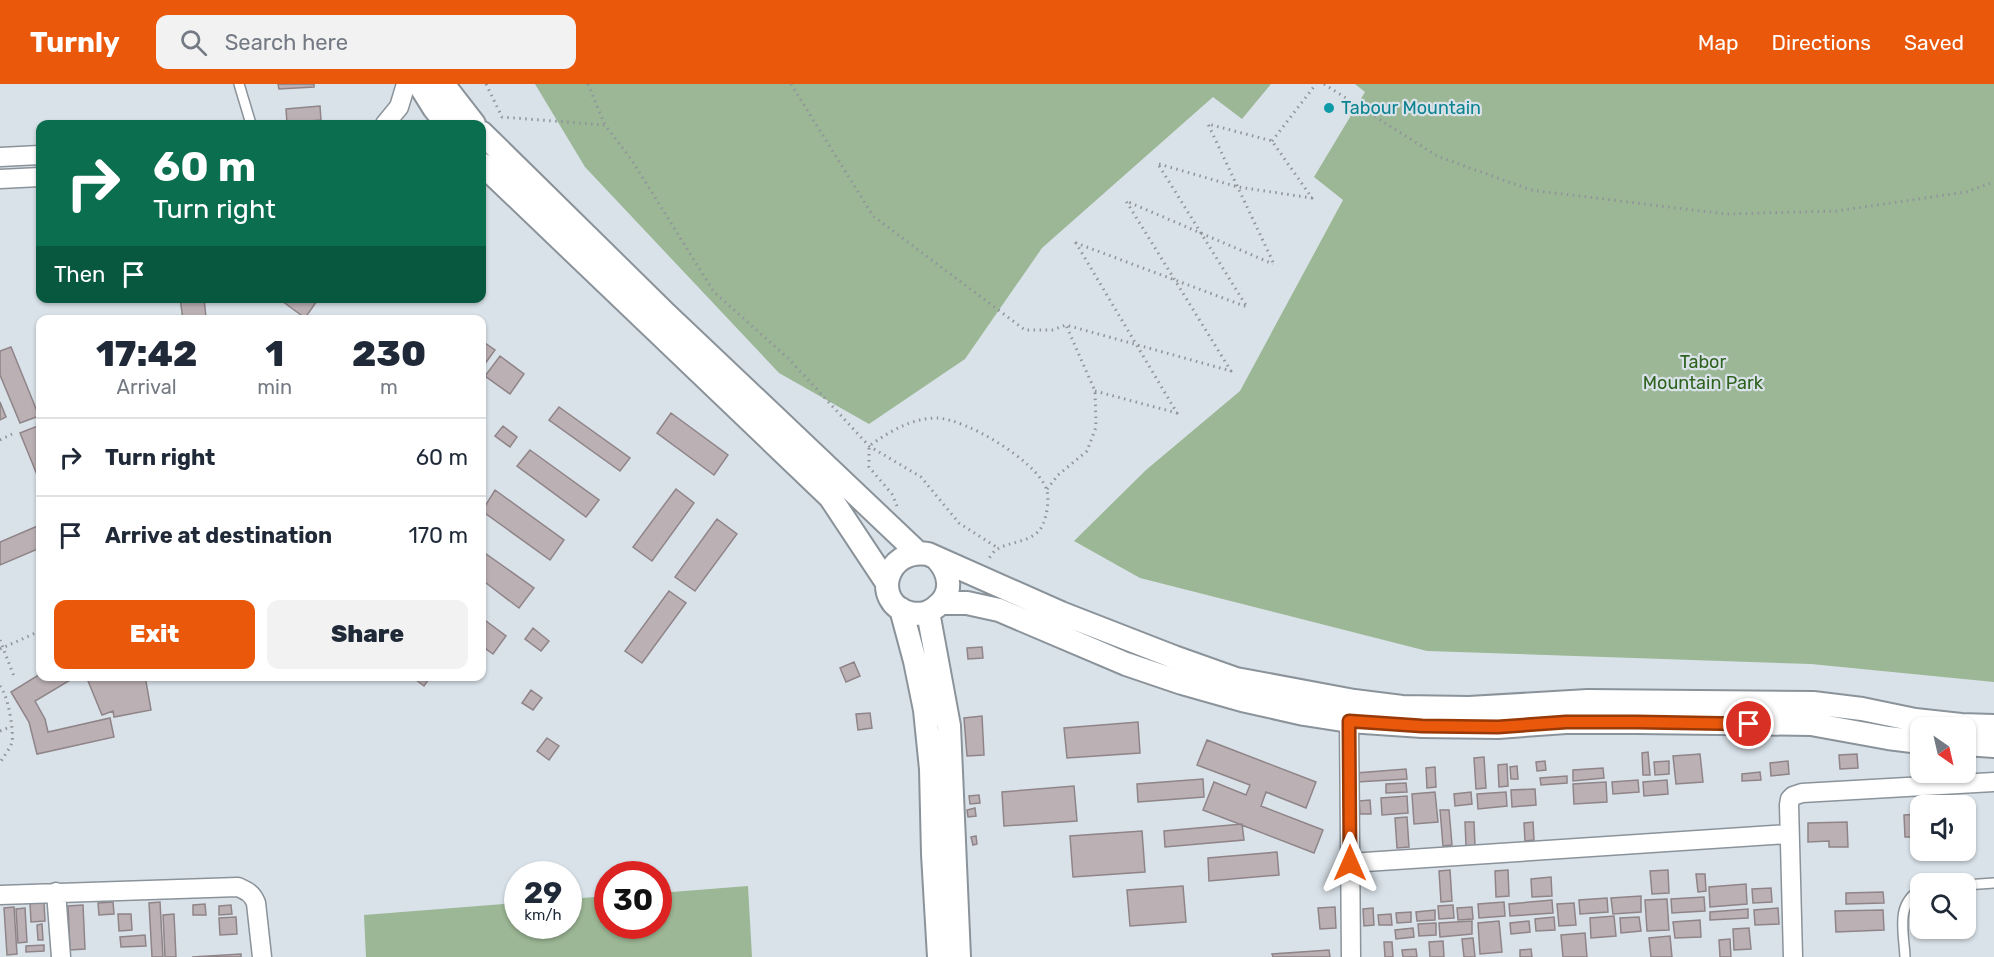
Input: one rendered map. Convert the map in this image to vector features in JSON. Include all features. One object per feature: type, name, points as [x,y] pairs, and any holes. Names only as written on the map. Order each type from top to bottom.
[{"type":"street","points":[[388,120],[399,107],[406,84]]},
{"type":"street","points":[[419,84],[444,120]]},
{"type":"street","points":[[443,84],[471,120]]},
{"type":"street","points":[[486,137],[682,328],[900,535],[948,575],[949,585],[946,595],[934,608],[949,726],[959,957]]},
{"type":"street","points":[[0,157],[36,155]]},
{"type":"street","points":[[486,169],[830,497],[887,583],[890,596],[901,609],[925,710],[932,769],[933,854],[939,957]]},
{"type":"street","points":[[0,179],[36,177]]},
{"type":"street","points":[[887,583],[892,567],[899,559],[908,554],[927,556],[1124,639],[1236,679],[1354,701],[1402,707],[1469,708],[1588,701],[1813,703],[1862,709],[1915,720],[1994,726]]},
{"type":"street","points":[[901,609],[914,614],[934,608],[967,603],[999,610],[1126,664],[1182,683],[1283,709],[1349,721],[1498,727],[1566,722],[1811,724],[1910,741]]},
{"type":"street","points":[[1349,721],[1351,957]]},
{"type":"street","points":[[1976,745],[1994,746]]},
{"type":"street","points":[[1793,957],[1790,799],[1797,794],[1994,782]]},
{"type":"street","points":[[1350,863],[1789,834]]},
{"type":"street","points":[[0,895],[238,887],[248,891],[254,897],[262,957]]},
{"type":"street","points":[[56,892],[61,957]]},
{"type":"lane","points":[[239,84],[250,120]]},
{"type":"lane","points":[[1976,884],[1994,883]]},
{"type":"lane","points":[[1905,957],[1903,909],[1910,898]]},
{"type":"path","points":[[486,84],[502,117],[605,125]]},
{"type":"path","points":[[588,84],[605,125],[631,159],[714,292],[788,358],[869,446],[921,477],[959,523],[998,548]]},
{"type":"path","points":[[791,84],[873,216],[1025,330],[1052,330],[1066,325],[1136,343],[1231,371],[1175,280],[1126,201],[1202,234],[1273,264],[1238,187],[1208,124],[1272,141],[1312,198],[1238,187],[1158,164],[1202,234],[1247,307],[1175,280],[1076,243],[1136,343],[1178,413],[1095,391]]},
{"type":"path","points":[[1272,141],[1316,84]]},
{"type":"path","points":[[1324,84],[1437,156],[1531,190],[1725,214],[1836,211],[1966,192],[1994,182]]},
{"type":"path","points":[[1047,489],[1058,475],[1087,451],[1096,427],[1095,391],[1066,325]]},
{"type":"path","points":[[869,446],[904,424],[938,418],[978,431],[1027,463],[1047,489],[1047,512],[1043,527],[1037,534],[998,548],[975,575]]},
{"type":"path","points":[[0,440],[12,434]]},
{"type":"path","points":[[869,446],[869,467],[892,494],[900,513],[900,535]]},
{"type":"path","points":[[1,648],[36,633]]},
{"type":"path","points":[[0,640],[1,648],[15,679]]},
{"type":"path","points":[[0,686],[5,691],[8,700],[12,742],[0,763]]},
{"type":"path","points":[[0,731],[10,727]]},
{"type":"green space","points":[[535,84],[1271,84],[1242,119],[1213,97],[1042,248],[965,359],[869,424],[779,373],[585,167]]},
{"type":"green space","name":"Tabor Mountain Park","points":[[1355,84],[1994,84],[1994,682],[1811,664],[1427,651],[1140,578],[1074,541],[1146,470],[1240,391],[1343,200],[1314,177],[1365,92]]},
{"type":"green space","points":[[748,886],[752,957],[366,957],[364,915],[504,904],[504,939],[582,939],[582,898],[594,897],[594,939],[672,939],[672,892]]},
{"type":"building","points":[[278,84],[314,84],[314,87],[279,89]]},
{"type":"building","points":[[320,106],[321,120],[287,120],[286,109]]},
{"type":"building","points":[[181,303],[205,303],[206,315],[182,315]]},
{"type":"building","points":[[285,303],[316,303],[307,315],[301,315]]},
{"type":"building","points":[[486,344],[495,350],[486,362]]},
{"type":"building","points":[[11,347],[36,409],[36,417],[20,423],[0,375],[0,351]]},
{"type":"building","points":[[500,356],[524,374],[510,394],[486,375]]},
{"type":"building","points":[[0,402],[6,417],[0,420]]},
{"type":"building","points":[[559,407],[630,458],[620,471],[549,420]]},
{"type":"building","points":[[671,413],[728,455],[714,475],[657,433]]},
{"type":"building","points":[[503,426],[517,437],[510,447],[495,436]]},
{"type":"building","points":[[36,427],[36,472],[20,433]]},
{"type":"building","points":[[530,450],[599,500],[586,517],[517,466]]},
{"type":"building","points":[[676,489],[694,503],[652,561],[633,547]]},
{"type":"building","points":[[495,490],[564,540],[550,560],[486,514],[486,505]]},
{"type":"building","points":[[717,519],[737,534],[695,591],[675,577]]},
{"type":"building","points":[[36,527],[36,550],[0,565],[0,542]]},
{"type":"building","points":[[486,554],[534,588],[519,608],[486,583]]},
{"type":"building","points":[[669,591],[686,603],[642,663],[625,651]]},
{"type":"building","points":[[486,621],[506,636],[493,654],[486,649]]},
{"type":"building","points":[[533,628],[549,641],[541,651],[525,639]]},
{"type":"building","points":[[982,647],[983,658],[968,659],[967,648]]},
{"type":"building","points":[[854,662],[860,676],[846,682],[840,668]]},
{"type":"building","points":[[36,676],[36,681],[69,681],[35,701],[45,719],[48,732],[110,718],[114,737],[37,754],[29,722],[11,692]]},
{"type":"building","points":[[88,681],[146,681],[151,710],[114,717],[113,711],[102,715]]},
{"type":"building","points":[[418,681],[428,681],[424,686]]},
{"type":"building","points":[[531,690],[542,698],[533,710],[522,703]]},
{"type":"building","points":[[870,713],[872,728],[858,730],[856,714]]},
{"type":"building","points":[[982,716],[984,755],[967,756],[964,718]]},
{"type":"building","points":[[1138,722],[1140,753],[1067,758],[1064,728]]},
{"type":"building","points":[[547,738],[559,746],[549,760],[537,751]]},
{"type":"building","points":[[1207,740],[1316,782],[1306,808],[1266,792],[1261,806],[1323,830],[1314,853],[1203,810],[1214,782],[1246,795],[1250,785],[1197,765]]},
{"type":"building","points":[[1648,752],[1650,775],[1643,775],[1642,753]]},
{"type":"building","points":[[1700,754],[1703,782],[1676,784],[1673,756]]},
{"type":"building","points":[[1857,754],[1858,768],[1840,769],[1839,755]]},
{"type":"building","points":[[1484,757],[1486,788],[1476,789],[1474,758]]},
{"type":"building","points":[[1545,761],[1546,770],[1537,771],[1536,762]]},
{"type":"building","points":[[1669,761],[1669,774],[1655,775],[1654,762]]},
{"type":"building","points":[[1788,761],[1789,774],[1771,776],[1770,763]]},
{"type":"building","points":[[1507,764],[1508,786],[1499,787],[1498,765]]},
{"type":"building","points":[[1517,766],[1518,779],[1511,779],[1510,767]]},
{"type":"building","points":[[1435,767],[1436,787],[1427,788],[1426,768]]},
{"type":"building","points":[[1603,768],[1604,778],[1573,781],[1573,770]]},
{"type":"building","points":[[1406,769],[1407,779],[1357,782],[1356,773]]},
{"type":"building","points":[[1760,772],[1761,780],[1742,781],[1742,774]]},
{"type":"building","points":[[1567,776],[1567,783],[1541,785],[1540,778]]},
{"type":"building","points":[[1203,779],[1204,797],[1138,802],[1137,784]]},
{"type":"building","points":[[1638,780],[1639,792],[1613,794],[1612,782]]},
{"type":"building","points":[[1667,780],[1668,794],[1644,796],[1643,782]]},
{"type":"building","points":[[1606,782],[1607,802],[1574,804],[1573,784]]},
{"type":"building","points":[[1406,783],[1407,792],[1386,793],[1386,784]]},
{"type":"building","points":[[1074,786],[1077,821],[1004,826],[1002,792]]},
{"type":"building","points":[[1535,789],[1536,805],[1512,807],[1511,790]]},
{"type":"building","points":[[1435,792],[1438,822],[1414,824],[1412,794]]},
{"type":"building","points":[[1471,792],[1472,804],[1455,806],[1454,794]]},
{"type":"building","points":[[1506,792],[1507,806],[1478,809],[1477,794]]},
{"type":"building","points":[[979,795],[980,803],[970,804],[969,796]]},
{"type":"building","points":[[1407,796],[1408,813],[1382,815],[1381,798]]},
{"type":"building","points":[[1370,800],[1371,814],[1360,814],[1359,801]]},
{"type":"building","points":[[975,808],[976,816],[968,817],[967,810]]},
{"type":"building","points":[[1440,810],[1449,810],[1452,845],[1443,846]]},
{"type":"building","points":[[1904,815],[1910,815],[1910,837],[1905,837]]},
{"type":"building","points":[[1407,817],[1409,847],[1397,848],[1395,818]]},
{"type":"building","points":[[1465,822],[1474,822],[1475,846],[1466,846]]},
{"type":"building","points":[[1533,822],[1534,840],[1525,841],[1524,823]]},
{"type":"building","points":[[1847,822],[1848,847],[1829,847],[1829,841],[1808,842],[1808,823]]},
{"type":"building","points":[[1242,824],[1244,840],[1165,847],[1164,831]]},
{"type":"building","points":[[1142,831],[1145,872],[1073,877],[1070,836]]},
{"type":"building","points":[[976,836],[977,844],[973,845],[971,837]]},
{"type":"building","points":[[1277,852],[1279,875],[1209,881],[1208,858]]},
{"type":"building","points":[[1450,870],[1452,901],[1441,902],[1439,871]]},
{"type":"building","points":[[1508,870],[1509,896],[1496,897],[1495,871]]},
{"type":"building","points":[[1668,870],[1669,893],[1652,894],[1650,871]]},
{"type":"building","points":[[1696,874],[1705,874],[1706,891],[1698,892]]},
{"type":"building","points":[[1551,877],[1552,896],[1532,897],[1531,879]]},
{"type":"building","points":[[1746,884],[1747,904],[1710,907],[1709,887]]},
{"type":"building","points":[[1183,886],[1186,922],[1130,926],[1127,890]]},
{"type":"building","points":[[1771,888],[1772,902],[1753,903],[1752,889]]},
{"type":"building","points":[[1883,892],[1884,903],[1846,904],[1846,893]]},
{"type":"building","points":[[1641,896],[1641,912],[1613,914],[1611,898]]},
{"type":"building","points":[[1704,897],[1705,911],[1672,913],[1671,899]]},
{"type":"building","points":[[1607,898],[1608,912],[1580,914],[1579,900]]},
{"type":"building","points":[[1667,899],[1669,930],[1647,931],[1645,900]]},
{"type":"building","points":[[1552,900],[1553,913],[1510,916],[1509,904]]},
{"type":"building","points":[[113,902],[114,914],[99,915],[98,903]]},
{"type":"building","points":[[160,902],[163,957],[152,957],[149,903]]},
{"type":"building","points":[[1504,902],[1505,916],[1479,918],[1478,904]]},
{"type":"building","points":[[30,903],[44,903],[45,921],[31,922]]},
{"type":"building","points":[[1574,903],[1576,925],[1559,926],[1557,904]]},
{"type":"building","points":[[205,904],[206,915],[193,915],[193,905]]},
{"type":"building","points":[[83,905],[85,949],[70,950],[68,906]]},
{"type":"building","points":[[231,905],[232,914],[219,915],[219,906]]},
{"type":"building","points":[[1453,905],[1454,918],[1439,919],[1438,906]]},
{"type":"building","points":[[14,907],[17,954],[7,955],[4,908]]},
{"type":"building","points":[[1335,907],[1336,928],[1320,929],[1318,908]]},
{"type":"building","points":[[1472,907],[1473,919],[1458,920],[1457,908]]},
{"type":"building","points":[[25,908],[27,942],[18,943],[16,909]]},
{"type":"building","points":[[1373,908],[1374,925],[1364,926],[1363,909]]},
{"type":"building","points":[[1778,908],[1779,924],[1755,925],[1754,910]]},
{"type":"building","points":[[1748,909],[1748,918],[1710,920],[1710,912]]},
{"type":"building","points":[[1435,910],[1435,920],[1417,921],[1416,912]]},
{"type":"building","points":[[1883,910],[1884,930],[1836,932],[1835,911]]},
{"type":"building","points":[[1411,912],[1411,922],[1397,923],[1396,913]]},
{"type":"building","points":[[118,914],[131,914],[132,930],[119,931]]},
{"type":"building","points":[[174,914],[176,957],[165,957],[163,915]]},
{"type":"building","points":[[1391,914],[1392,925],[1379,925],[1378,915]]},
{"type":"building","points":[[1614,916],[1616,936],[1591,938],[1590,918]]},
{"type":"building","points":[[236,917],[237,934],[220,935],[219,918]]},
{"type":"building","points":[[1554,917],[1555,930],[1536,931],[1535,919]]},
{"type":"building","points":[[1639,917],[1641,931],[1621,933],[1620,918]]},
{"type":"building","points":[[1700,920],[1701,937],[1675,938],[1673,922]]},
{"type":"building","points":[[1472,921],[1472,934],[1440,937],[1439,923]]},
{"type":"building","points":[[1499,921],[1502,952],[1480,954],[1478,923]]},
{"type":"building","points":[[1529,921],[1530,932],[1511,934],[1510,923]]},
{"type":"building","points":[[1436,923],[1436,935],[1419,936],[1418,924]]},
{"type":"building","points":[[42,924],[43,940],[38,940],[37,925]]},
{"type":"building","points":[[1413,928],[1414,937],[1396,939],[1395,930]]},
{"type":"building","points":[[1749,928],[1751,949],[1734,950],[1733,929]]},
{"type":"building","points":[[1585,933],[1587,957],[1563,957],[1561,935]]},
{"type":"building","points":[[145,935],[146,946],[121,947],[120,937]]},
{"type":"building","points":[[1670,936],[1672,957],[1651,957],[1649,938]]},
{"type":"building","points":[[1473,938],[1475,957],[1464,957],[1462,939]]},
{"type":"building","points":[[1730,939],[1731,957],[1720,957],[1719,940]]},
{"type":"building","points":[[1443,941],[1444,957],[1430,957],[1429,942]]},
{"type":"building","points":[[1384,942],[1392,942],[1393,957],[1385,957]]},
{"type":"building","points":[[44,945],[44,951],[26,952],[26,946]]},
{"type":"building","points":[[1416,949],[1417,957],[1403,957],[1402,950]]},
{"type":"building","points":[[1531,949],[1532,957],[1520,957],[1520,950]]},
{"type":"building","points":[[1329,950],[1330,957],[1273,957],[1272,954]]},
{"type":"building","points":[[241,954],[241,957],[192,957]]},
{"type":"place","name":"Tabour Mountain","points":[[1329,108]]},
{"type":"route","points":[[1350,863],[1349,721],[1422,726],[1498,727],[1566,722],[1749,724]]}]
